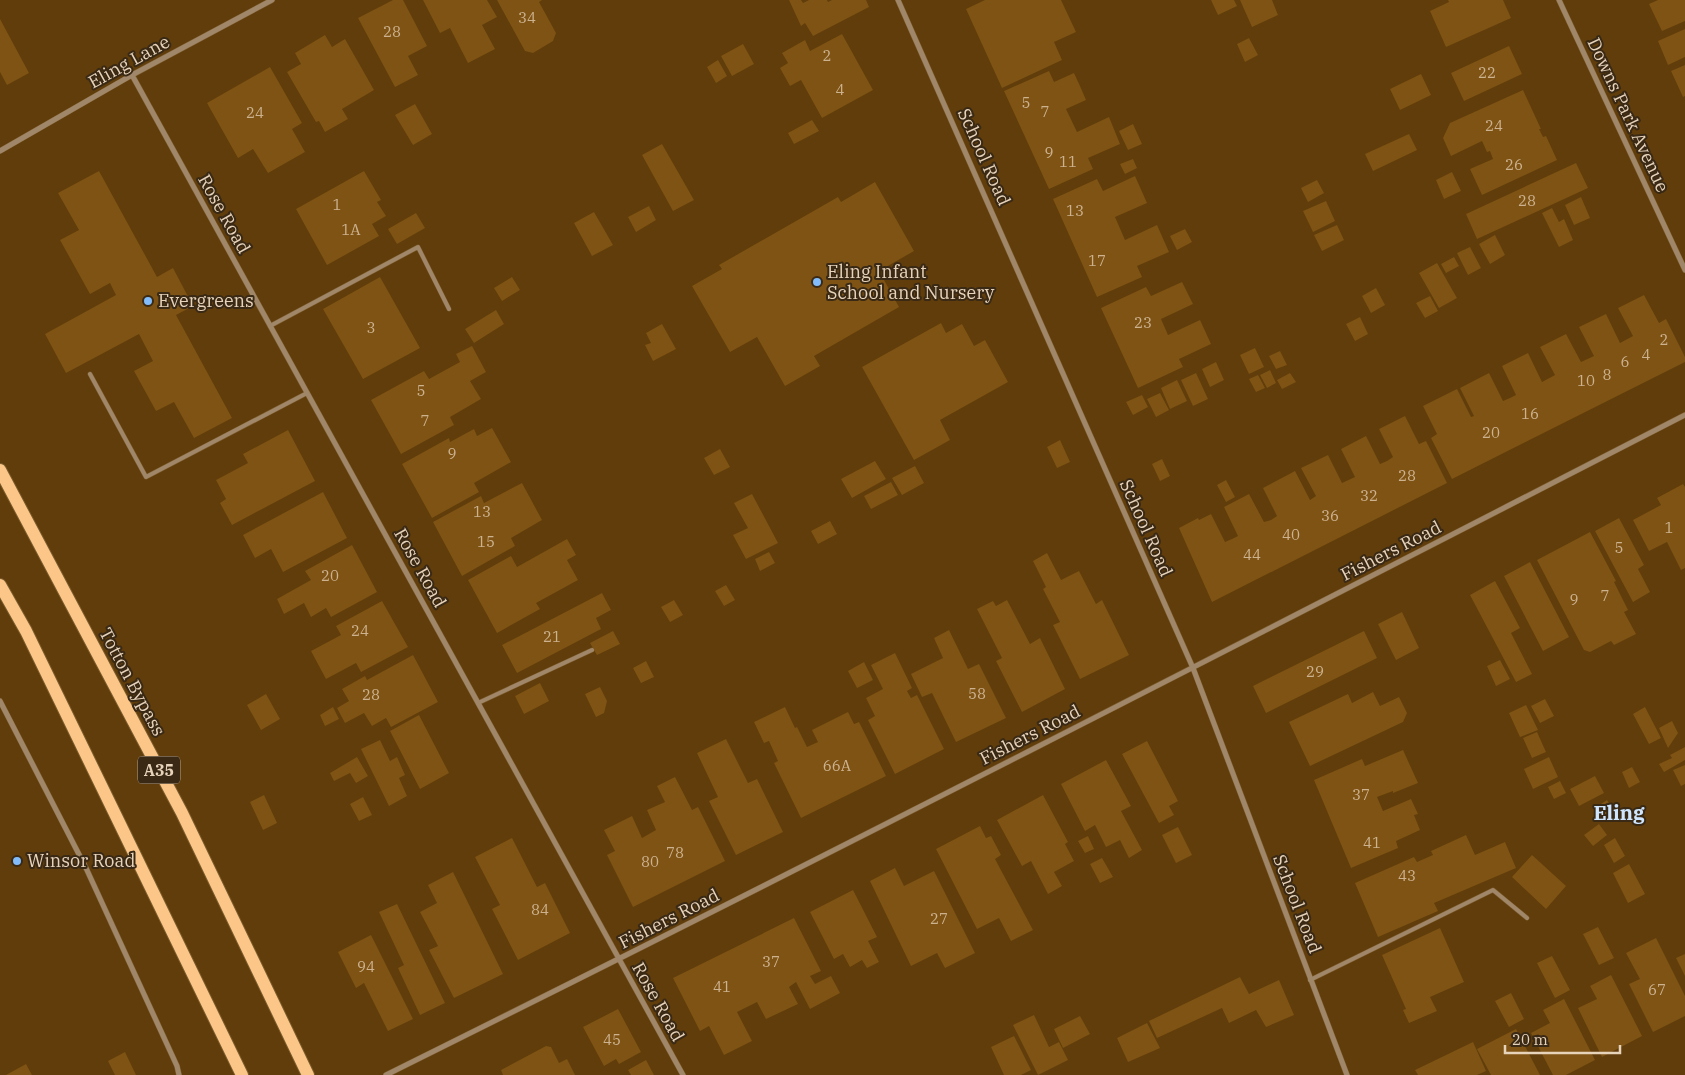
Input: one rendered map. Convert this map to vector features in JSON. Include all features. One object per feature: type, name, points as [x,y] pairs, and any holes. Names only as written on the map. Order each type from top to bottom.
[{"type":"main road","name":"Totton Bypass","points":[[0,470],[182,813],[308,1075]]},
{"type":"main road","points":[[0,585],[30,640],[242,1075]]},
{"type":"street","name":"Eling Lane","points":[[0,151],[132,75],[272,0]]},
{"type":"street","name":"School Road","points":[[898,0],[1193,668],[1310,980],[1348,1075]]},
{"type":"street","name":"Downs Park Avenue","points":[[1559,0],[1685,270]]},
{"type":"street","name":"Rose Road","points":[[132,75],[683,1075]]},
{"type":"street","name":"Fishers Road","points":[[386,1075],[1193,668],[1685,415]]},
{"type":"street","points":[[0,701],[86,868],[177,1066],[179,1075]]},
{"type":"lane","points":[[270,326],[418,247],[449,309]]},
{"type":"lane","points":[[90,374],[146,477],[307,393]]},
{"type":"lane","points":[[478,703],[592,650]]},
{"type":"lane","points":[[1310,980],[1493,890],[1527,918]]},
{"type":"building","points":[[393,0],[403,0],[427,46],[408,56],[418,75],[395,87],[358,18]]},
{"type":"building","points":[[423,0],[487,0],[497,17],[482,25],[495,49],[468,63],[450,28],[440,33]]},
{"type":"building","points":[[497,0],[542,0],[539,2],[556,33],[553,41],[533,53],[525,51]]},
{"type":"building","points":[[789,0],[801,0],[803,3],[809,0],[827,0],[828,2],[832,0],[866,0],[869,7],[813,36],[805,23],[801,26]]},
{"type":"building","points":[[985,0],[1061,0],[1076,32],[1054,42],[1062,60],[1002,88],[966,9]]},
{"type":"building","points":[[1211,0],[1234,0],[1237,6],[1218,15]]},
{"type":"building","points":[[1240,0],[1272,0],[1278,15],[1252,27]]},
{"type":"building","points":[[1448,0],[1503,0],[1511,18],[1446,47],[1430,11],[1449,2]]},
{"type":"building","points":[[1658,0],[1685,0],[1685,21],[1662,31],[1649,4]]},
{"type":"building","points":[[0,19],[29,73],[7,85],[0,72]]},
{"type":"building","points":[[1685,29],[1685,57],[1668,65],[1658,41]]},
{"type":"building","points":[[842,34],[873,90],[822,118],[801,80],[790,86],[780,68],[788,63],[782,53],[805,40],[810,51]]},
{"type":"building","points":[[325,35],[332,47],[345,39],[374,90],[342,109],[348,119],[325,132],[319,121],[316,122],[287,72],[301,64],[295,53]]},
{"type":"building","points":[[1249,38],[1258,55],[1245,62],[1237,44]]},
{"type":"building","points":[[743,44],[754,64],[732,76],[721,56]]},
{"type":"building","points":[[1509,46],[1522,74],[1464,101],[1451,73]]},
{"type":"building","points":[[718,60],[727,76],[716,83],[707,67]]},
{"type":"building","points":[[1685,65],[1685,96],[1683,97],[1671,71]]},
{"type":"building","points":[[270,67],[302,123],[292,129],[305,152],[268,173],[253,149],[238,158],[207,103]]},
{"type":"building","points":[[1049,71],[1054,82],[1074,73],[1080,86],[1086,100],[1066,109],[1077,132],[1109,117],[1120,144],[1088,158],[1093,169],[1049,189],[1004,91]]},
{"type":"building","points":[[1421,74],[1431,95],[1400,110],[1390,89]]},
{"type":"building","points":[[1523,90],[1541,129],[1539,129],[1543,137],[1546,136],[1557,160],[1482,195],[1470,169],[1493,159],[1490,151],[1487,152],[1482,141],[1451,156],[1443,138],[1450,123]]},
{"type":"building","points":[[415,104],[432,134],[413,145],[395,115]]},
{"type":"building","points":[[812,120],[819,131],[794,144],[788,133]]},
{"type":"building","points":[[1133,124],[1142,144],[1128,150],[1119,131]]},
{"type":"building","points":[[1409,134],[1417,150],[1373,171],[1365,154]]},
{"type":"building","points":[[662,144],[694,200],[673,211],[642,155]]},
{"type":"building","points":[[1133,159],[1137,168],[1125,174],[1120,164]]},
{"type":"building","points":[[1576,163],[1588,188],[1477,239],[1466,214]]},
{"type":"building","name":"Evergreens","points":[[99,171],[157,277],[173,268],[193,306],[176,315],[232,418],[194,438],[174,402],[156,411],[134,371],[153,361],[139,334],[66,373],[45,334],[116,295],[110,283],[90,294],[60,240],[79,230],[58,193]]},
{"type":"building","points":[[364,171],[381,200],[377,202],[386,216],[372,224],[379,236],[327,265],[296,209]]},
{"type":"building","points":[[1452,172],[1461,191],[1444,199],[1436,180]]},
{"type":"building","points":[[1135,176],[1147,203],[1115,217],[1125,240],[1157,225],[1169,252],[1137,266],[1142,277],[1097,297],[1053,199],[1097,179],[1103,191]]},
{"type":"building","points":[[1317,180],[1324,193],[1308,202],[1301,188]]},
{"type":"building","points":[[875,182],[914,251],[879,271],[899,307],[814,356],[820,366],[785,386],[757,337],[730,352],[692,286],[722,269],[719,265],[838,197],[841,202]]},
{"type":"building","points":[[1581,197],[1590,218],[1574,225],[1565,205]]},
{"type":"building","points":[[1326,201],[1335,221],[1313,232],[1303,211]]},
{"type":"building","points":[[649,206],[656,220],[636,232],[628,217]]},
{"type":"building","points":[[1552,208],[1559,222],[1564,219],[1573,240],[1559,247],[1542,213]]},
{"type":"building","points":[[594,212],[613,245],[592,256],[574,223]]},
{"type":"building","points":[[416,213],[425,228],[397,244],[388,229]]},
{"type":"building","points":[[1337,225],[1344,240],[1322,251],[1314,235]]},
{"type":"building","points":[[1185,229],[1192,242],[1177,250],[1170,236]]},
{"type":"building","points":[[1495,235],[1505,255],[1490,264],[1479,244]]},
{"type":"building","points":[[1470,247],[1481,268],[1468,275],[1457,253]]},
{"type":"building","points":[[1454,257],[1459,266],[1446,273],[1441,264]]},
{"type":"building","points":[[1437,263],[1457,298],[1439,308],[1419,273]]},
{"type":"building","points":[[380,277],[420,348],[363,379],[323,309]]},
{"type":"building","points":[[512,277],[520,290],[502,301],[494,288]]},
{"type":"building","points":[[1182,282],[1193,304],[1161,319],[1168,335],[1200,320],[1211,344],[1179,359],[1183,367],[1138,388],[1101,308],[1146,287],[1151,296]]},
{"type":"building","points":[[1376,288],[1385,305],[1371,313],[1362,296]]},
{"type":"building","points":[[1644,295],[1659,323],[1666,319],[1685,357],[1685,362],[1452,479],[1431,438],[1437,434],[1423,406],[1457,389],[1471,417],[1474,416],[1460,388],[1489,373],[1503,401],[1516,395],[1502,366],[1528,353],[1542,382],[1555,375],[1540,347],[1566,334],[1581,362],[1594,356],[1579,327],[1606,314],[1620,343],[1633,336],[1618,308]]},
{"type":"building","points":[[1430,296],[1438,311],[1425,318],[1416,303]]},
{"type":"building","points":[[496,310],[504,324],[474,343],[465,329]]},
{"type":"building","points":[[1360,317],[1368,334],[1355,341],[1346,324]]},
{"type":"building","points":[[941,323],[946,333],[962,324],[974,346],[985,340],[1008,382],[940,420],[950,440],[914,460],[862,367]]},
{"type":"building","points":[[662,324],[676,349],[653,361],[645,345],[651,343],[646,333]]},
{"type":"building","points":[[472,346],[486,372],[470,381],[481,399],[450,417],[454,425],[401,454],[371,400],[424,371],[429,379],[460,362],[456,354]]},
{"type":"building","points":[[1255,348],[1264,367],[1249,374],[1240,355]]},
{"type":"building","points":[[1280,351],[1287,365],[1276,369],[1269,356]]},
{"type":"building","points":[[1216,362],[1224,380],[1210,387],[1202,369]]},
{"type":"building","points":[[1270,370],[1276,383],[1267,388],[1260,375]]},
{"type":"building","points":[[1196,373],[1208,399],[1193,406],[1181,380]]},
{"type":"building","points":[[1290,373],[1296,382],[1282,389],[1277,380]]},
{"type":"building","points":[[1258,375],[1265,388],[1256,392],[1249,379]]},
{"type":"building","points":[[1177,380],[1187,401],[1170,409],[1161,388]]},
{"type":"building","points":[[1160,393],[1169,410],[1156,417],[1147,399]]},
{"type":"building","points":[[1142,395],[1148,407],[1133,415],[1126,402]]},
{"type":"building","points":[[1405,416],[1419,444],[1426,441],[1447,483],[1212,602],[1179,528],[1198,518],[1199,520],[1211,514],[1225,542],[1232,539],[1238,536],[1224,507],[1249,494],[1264,522],[1271,520],[1277,516],[1263,488],[1295,471],[1310,500],[1316,496],[1301,468],[1328,455],[1342,483],[1355,477],[1341,449],[1366,436],[1380,464],[1387,461],[1393,457],[1379,429]]},
{"type":"building","points":[[492,428],[511,462],[474,483],[479,492],[432,518],[402,464],[449,438],[450,442],[474,429],[477,436]]},
{"type":"building","points":[[288,430],[315,481],[232,525],[220,503],[226,499],[216,480],[248,463],[243,454]]},
{"type":"building","points":[[1060,440],[1070,462],[1057,468],[1047,447]]},
{"type":"building","points":[[720,449],[730,467],[714,475],[704,458]]},
{"type":"building","points":[[1162,459],[1170,476],[1160,481],[1152,464]]},
{"type":"building","points":[[875,461],[886,479],[852,498],[841,479]]},
{"type":"building","points":[[915,466],[924,483],[902,495],[892,478]]},
{"type":"building","points":[[1226,480],[1235,497],[1226,502],[1217,485]]},
{"type":"building","points":[[891,482],[898,495],[871,509],[864,496]]},
{"type":"building","points":[[522,483],[542,520],[511,538],[515,546],[462,576],[433,522],[481,496],[484,503]]},
{"type":"building","points":[[1683,484],[1685,487],[1685,568],[1681,570],[1667,542],[1649,551],[1633,520],[1661,505],[1657,498]]},
{"type":"building","points":[[323,492],[347,538],[283,572],[271,549],[255,558],[243,535]]},
{"type":"building","points":[[752,494],[778,543],[746,559],[733,535],[748,528],[734,503]]},
{"type":"building","points":[[1619,518],[1644,565],[1638,569],[1650,592],[1633,602],[1595,531]]},
{"type":"building","points":[[830,521],[837,534],[818,544],[811,531]]},
{"type":"building","points":[[1590,532],[1616,581],[1614,582],[1628,610],[1624,612],[1636,634],[1614,645],[1611,641],[1590,652],[1584,650],[1537,560]]},
{"type":"building","points":[[567,539],[576,555],[567,560],[578,580],[536,603],[540,609],[497,633],[468,580],[511,556],[517,567]]},
{"type":"building","points":[[352,545],[377,592],[331,617],[326,608],[311,617],[304,603],[284,614],[277,599],[311,580],[305,571]]},
{"type":"building","points":[[769,552],[775,563],[760,571],[755,559]]},
{"type":"building","points":[[1047,553],[1061,580],[1079,571],[1096,604],[1102,600],[1129,655],[1080,679],[1053,625],[1060,622],[1043,589],[1046,587],[1033,561]]},
{"type":"building","points":[[1530,562],[1569,637],[1543,651],[1504,576]]},
{"type":"building","points":[[1495,581],[1520,628],[1511,633],[1532,674],[1516,682],[1470,595]]},
{"type":"building","points":[[726,585],[735,600],[724,606],[715,591]]},
{"type":"building","points":[[602,593],[611,610],[596,618],[601,629],[517,673],[502,645]]},
{"type":"building","points":[[674,600],[683,615],[670,622],[661,607]]},
{"type":"building","points":[[1007,600],[1030,644],[1040,638],[1065,689],[1022,712],[996,661],[1002,658],[977,609],[993,601],[996,606]]},
{"type":"building","points":[[382,601],[408,647],[361,672],[356,663],[326,679],[311,651],[341,635],[336,626]]},
{"type":"building","points":[[1402,612],[1419,648],[1396,660],[1378,624]]},
{"type":"building","points":[[949,630],[968,669],[979,664],[1006,718],[956,742],[932,693],[922,697],[911,674],[943,658],[934,638]]},
{"type":"building","points":[[613,631],[620,644],[597,655],[590,643]]},
{"type":"building","points":[[1364,631],[1377,658],[1266,713],[1253,686]]},
{"type":"building","points":[[895,653],[912,688],[907,691],[911,698],[917,695],[944,749],[895,774],[868,720],[875,716],[866,698],[883,689],[871,665]]},
{"type":"building","points":[[413,655],[438,702],[391,727],[386,718],[372,726],[364,713],[345,723],[337,708],[349,701],[342,689],[365,676],[367,680]]},
{"type":"building","points":[[1500,660],[1510,679],[1496,686],[1487,666]]},
{"type":"building","points":[[646,661],[654,677],[641,683],[633,668]]},
{"type":"building","points":[[864,662],[873,680],[857,688],[848,671]]},
{"type":"building","points":[[540,683],[549,701],[524,714],[515,696]]},
{"type":"building","points":[[600,687],[607,701],[604,713],[596,717],[585,694]]},
{"type":"building","points":[[1373,692],[1380,706],[1399,697],[1407,713],[1403,722],[1310,766],[1289,722],[1348,694],[1352,703]]},
{"type":"building","points":[[266,694],[280,719],[261,730],[247,705]]},
{"type":"building","points":[[1545,699],[1554,716],[1540,723],[1531,706]]},
{"type":"building","points":[[1526,705],[1538,730],[1520,737],[1509,713]]},
{"type":"building","points":[[333,707],[339,719],[325,726],[320,715]]},
{"type":"building","points":[[785,707],[807,747],[818,742],[812,730],[848,712],[854,724],[859,722],[886,776],[801,818],[774,763],[778,761],[769,741],[764,743],[754,722]]},
{"type":"building","points":[[1645,707],[1661,738],[1649,744],[1633,714]]},
{"type":"building","points":[[419,715],[449,773],[420,789],[390,731]]},
{"type":"building","points":[[1672,721],[1678,733],[1668,748],[1659,728]]},
{"type":"building","points":[[1537,732],[1546,752],[1532,758],[1523,738]]},
{"type":"building","points":[[726,739],[748,783],[757,779],[783,832],[736,855],[709,801],[718,797],[697,753]]},
{"type":"building","points":[[380,740],[390,761],[397,757],[405,775],[399,778],[407,796],[389,806],[361,749]]},
{"type":"building","points":[[1147,741],[1178,801],[1169,806],[1174,815],[1159,823],[1122,754]]},
{"type":"building","points":[[1685,747],[1685,760],[1664,772],[1659,764],[1672,758],[1670,755]]},
{"type":"building","points":[[1403,750],[1418,783],[1377,797],[1383,811],[1411,799],[1418,814],[1414,815],[1420,830],[1396,841],[1398,848],[1351,868],[1314,780],[1362,759],[1365,766]]},
{"type":"building","points":[[357,757],[368,776],[356,783],[350,773],[334,781],[330,773]]},
{"type":"building","points":[[1549,757],[1558,777],[1533,789],[1524,769]]},
{"type":"building","points":[[1106,760],[1131,806],[1121,811],[1142,850],[1129,858],[1120,840],[1106,847],[1095,825],[1085,831],[1061,784]]},
{"type":"building","points":[[1685,765],[1685,784],[1681,786],[1673,770]]},
{"type":"building","points":[[1632,767],[1640,782],[1629,788],[1622,772]]},
{"type":"building","points":[[1595,776],[1604,793],[1579,806],[1570,789]]},
{"type":"building","points":[[675,777],[692,810],[698,807],[725,861],[633,907],[607,855],[615,851],[604,830],[632,816],[642,838],[656,830],[647,810],[665,802],[657,786]]},
{"type":"building","points":[[1560,781],[1566,793],[1554,799],[1548,787]]},
{"type":"building","points":[[264,795],[277,823],[263,830],[250,802]]},
{"type":"building","points":[[1043,795],[1068,842],[1065,844],[1074,861],[1054,872],[1062,886],[1048,894],[1031,861],[1022,866],[997,820]]},
{"type":"building","points":[[363,797],[372,815],[359,821],[350,804]]},
{"type":"building","points":[[1607,800],[1616,815],[1607,821],[1598,806]]},
{"type":"building","points":[[1599,824],[1607,835],[1593,846],[1584,835]]},
{"type":"building","points":[[980,826],[986,838],[991,836],[1001,855],[995,859],[1033,930],[1011,941],[999,918],[977,929],[936,849]]},
{"type":"building","points":[[1178,827],[1192,855],[1176,863],[1162,835]]},
{"type":"building","points":[[1466,835],[1475,855],[1505,842],[1516,868],[1434,903],[1438,911],[1378,937],[1355,883],[1414,857],[1417,862],[1433,855],[1431,851]]},
{"type":"building","points":[[1088,836],[1094,849],[1085,853],[1078,841]]},
{"type":"building","points":[[512,838],[537,887],[545,883],[570,933],[518,960],[492,909],[500,905],[475,857]]},
{"type":"building","points":[[1615,838],[1625,856],[1614,863],[1604,845]]},
{"type":"building","points":[[1532,855],[1566,886],[1546,909],[1512,877]]},
{"type":"building","points":[[1102,858],[1113,877],[1100,883],[1090,864]]},
{"type":"building","points":[[1629,864],[1645,894],[1628,903],[1613,873]]},
{"type":"building","points":[[895,868],[904,886],[934,871],[975,953],[945,968],[937,953],[911,966],[870,881]]},
{"type":"building","points":[[453,872],[503,974],[454,998],[429,950],[438,946],[420,912],[437,903],[428,885]]},
{"type":"building","points":[[853,890],[877,937],[868,941],[879,962],[867,968],[862,960],[850,967],[843,954],[834,959],[810,912]]},
{"type":"building","points":[[397,904],[445,1003],[420,1015],[398,968],[404,965],[379,912]]},
{"type":"building","points":[[794,918],[821,971],[810,976],[815,984],[831,976],[840,993],[810,1009],[796,982],[789,987],[798,1004],[766,1019],[757,1002],[737,1012],[752,1041],[724,1055],[709,1026],[700,1031],[673,978]]},
{"type":"building","points":[[1598,927],[1614,958],[1599,965],[1583,934]]},
{"type":"building","points":[[1440,928],[1464,982],[1430,997],[1437,1011],[1409,1023],[1403,1010],[1406,1009],[1382,955]]},
{"type":"building","points":[[371,935],[413,1019],[388,1031],[364,983],[356,988],[338,952]]},
{"type":"building","points":[[1656,938],[1685,996],[1685,1016],[1653,1032],[1629,984],[1640,979],[1626,953]]},
{"type":"building","points":[[1685,954],[1685,976],[1676,958]]},
{"type":"building","points":[[1552,956],[1570,990],[1555,998],[1537,963]]},
{"type":"building","points":[[1611,975],[1642,1036],[1602,1057],[1578,1008],[1597,999],[1590,986]]},
{"type":"building","points":[[1240,977],[1249,994],[1279,980],[1294,1015],[1266,1027],[1256,1010],[1229,1023],[1222,1008],[1157,1038],[1149,1021]]},
{"type":"building","points":[[1511,993],[1524,1019],[1509,1027],[1495,1001]]},
{"type":"building","points":[[1564,999],[1595,1060],[1566,1075],[1553,1075],[1531,1033],[1550,1023],[1543,1010]]},
{"type":"building","points":[[618,1009],[641,1052],[619,1064],[616,1059],[604,1066],[583,1027]]},
{"type":"building","points":[[1034,1015],[1049,1047],[1059,1042],[1068,1060],[1038,1075],[1013,1025]]},
{"type":"building","points":[[1080,1016],[1090,1034],[1063,1048],[1054,1029]]},
{"type":"building","points":[[1147,1023],[1160,1048],[1128,1062],[1117,1038]]},
{"type":"building","points":[[1516,1029],[1540,1075],[1491,1075],[1477,1049]]},
{"type":"building","points":[[1014,1036],[1031,1070],[1021,1075],[1004,1075],[991,1047]]},
{"type":"building","points":[[1473,1042],[1486,1071],[1477,1075],[1418,1075],[1415,1070]]},
{"type":"building","points":[[546,1046],[551,1047],[559,1063],[567,1059],[575,1075],[503,1075],[501,1070]]},
{"type":"building","points":[[125,1052],[136,1075],[115,1075],[108,1061]]},
{"type":"building","points":[[646,1060],[654,1075],[631,1075],[628,1070]]},
{"type":"building","points":[[26,1064],[32,1075],[6,1075]]},
{"type":"place","name":"Eling Infant School and Nursery","points":[[817,282]]},
{"type":"place","name":"Evergreens","points":[[148,301]]},
{"type":"place","name":"Winsor Road","points":[[17,861]]},
{"type":"district","name":"Eling","points":[[1619,813]]}]
